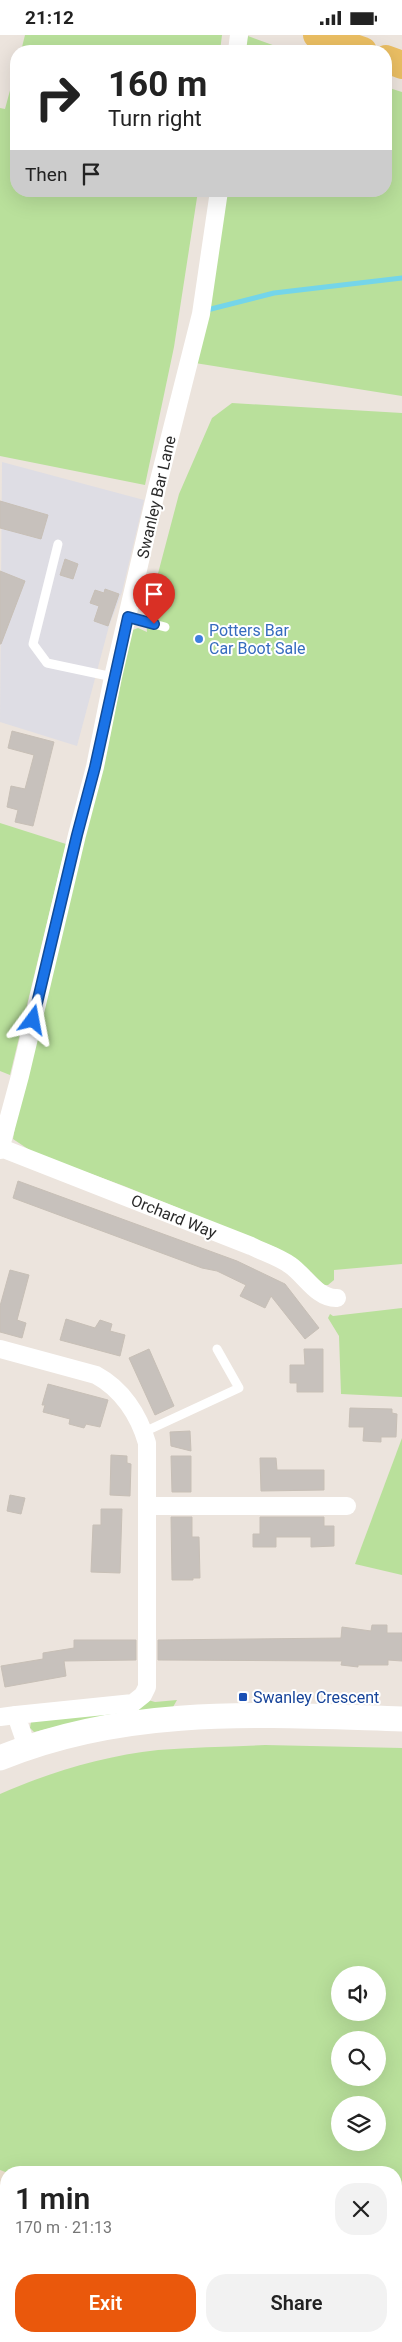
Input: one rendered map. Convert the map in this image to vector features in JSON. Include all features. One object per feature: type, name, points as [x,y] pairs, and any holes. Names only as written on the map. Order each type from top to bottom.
[{"type":"main road","points":[[317,35],[346,45]]},
{"type":"street","name":"Swanley Bar Lane","points":[[0,1149],[20,1076],[95,767],[113,677],[157,488],[201,314],[218,197]]},
{"type":"street","name":"Orchard Way","points":[[0,1149],[250,1246],[290,1265],[320,1293],[329,1298],[337,1298]]},
{"type":"street","points":[[0,1349],[96,1375],[110,1383],[122,1393],[144,1431],[147,1443],[147,1687],[143,1695],[133,1703],[8,1716],[27,1747]]},
{"type":"street","points":[[147,1506],[347,1506]]},
{"type":"street","points":[[0,1759],[27,1747],[86,1730],[151,1720],[272,1715],[402,1719]]},
{"type":"lane","points":[[58,544],[33,644],[47,663],[113,677]]},
{"type":"lane","points":[[128,617],[165,627]]},
{"type":"lane","points":[[144,1431],[239,1388],[217,1349]]},
{"type":"shaded area","points":[[2,462],[144,500],[122,592],[109,626],[77,746],[0,722]]},
{"type":"green space","points":[[25,35],[222,35],[221,45],[22,45]]},
{"type":"green space","points":[[248,36],[273,45],[245,45]]},
{"type":"green space","points":[[392,89],[402,92],[402,396],[195,363],[224,197],[392,197]]},
{"type":"green space","points":[[10,90],[10,197],[197,197],[174,347],[145,485],[0,456],[0,108],[5,109]]},
{"type":"green space","points":[[232,403],[402,413],[402,1264],[334,1270],[334,1280],[328,1285],[324,1285],[307,1268],[277,1248],[124,1186],[34,1153],[13,1139],[17,1114],[130,631],[138,628],[147,632],[146,619],[179,494],[212,418]]},
{"type":"green space","points":[[0,823],[66,844],[10,1075],[0,1071]]},
{"type":"green space","points":[[402,1308],[402,1397],[341,1394],[339,1336],[328,1318],[330,1314],[333,1316]]},
{"type":"green space","points":[[402,1438],[402,1575],[355,1564]]},
{"type":"green space","points":[[148,1700],[155,1702],[177,1700],[173,1707],[108,1715],[34,1732],[30,1728],[31,1722]]},
{"type":"green space","points":[[265,1745],[402,1748],[402,2166],[0,2166],[0,1794],[77,1766],[117,1756],[158,1750]]},
{"type":"building","points":[[0,501],[48,515],[41,539],[0,528]]},
{"type":"building","points":[[65,559],[78,564],[73,579],[60,575]]},
{"type":"building","points":[[0,571],[25,581],[1,644],[0,644]]},
{"type":"building","points":[[105,589],[119,594],[108,626],[94,621],[99,606],[90,603],[95,590],[104,593]]},
{"type":"building","points":[[12,731],[54,742],[33,826],[15,822],[18,810],[7,807],[11,786],[25,789],[34,755],[8,748]]},
{"type":"building","points":[[18,1181],[237,1261],[285,1284],[319,1328],[305,1339],[271,1296],[265,1308],[240,1296],[246,1285],[217,1271],[202,1268],[13,1198]]},
{"type":"building","points":[[10,1270],[29,1275],[17,1320],[26,1323],[22,1338],[0,1332],[0,1306]]},
{"type":"building","points":[[66,1319],[95,1328],[100,1320],[112,1324],[110,1331],[125,1335],[120,1356],[60,1340]]},
{"type":"building","points":[[149,1349],[174,1406],[155,1415],[129,1358]]},
{"type":"building","points":[[304,1349],[323,1349],[323,1392],[297,1392],[297,1383],[290,1383],[290,1365],[305,1365]]},
{"type":"building","points":[[48,1384],[108,1400],[100,1427],[86,1424],[84,1428],[69,1424],[70,1419],[43,1412],[45,1405],[42,1405]]},
{"type":"building","points":[[350,1408],[392,1409],[392,1413],[397,1414],[396,1437],[381,1437],[381,1442],[363,1441],[364,1427],[349,1427]]},
{"type":"building","points":[[190,1431],[191,1451],[171,1446],[170,1432]]},
{"type":"building","points":[[111,1455],[127,1456],[127,1463],[131,1464],[130,1496],[110,1495]]},
{"type":"building","points":[[171,1456],[191,1456],[191,1492],[172,1492]]},
{"type":"building","points":[[260,1458],[276,1458],[277,1470],[324,1470],[324,1490],[261,1491]]},
{"type":"building","points":[[10,1495],[25,1498],[21,1514],[7,1511]]},
{"type":"building","points":[[101,1509],[122,1509],[120,1573],[91,1572],[93,1525],[101,1525]]},
{"type":"building","points":[[171,1517],[192,1517],[192,1537],[199,1537],[200,1578],[172,1580]]},
{"type":"building","points":[[260,1517],[324,1517],[324,1526],[334,1526],[334,1546],[311,1547],[311,1537],[276,1537],[276,1547],[253,1547],[253,1534],[260,1534]]},
{"type":"building","points":[[372,1625],[387,1625],[387,1633],[402,1633],[402,1661],[388,1660],[388,1665],[358,1665],[358,1667],[341,1665],[342,1661],[158,1660],[158,1640],[341,1638],[342,1627],[371,1631]]},
{"type":"building","points":[[74,1640],[136,1640],[136,1660],[64,1661],[66,1676],[5,1687],[1,1666],[43,1659],[43,1653],[74,1648]]},
{"type":"waterway","points":[[207,310],[274,293],[402,278]]},
{"type":"place","name":"Potters Bar Car Boot Sale","points":[[199,639]]},
{"type":"place","name":"Swanley Crescent","points":[[243,1697]]},
{"type":"route","points":[[33,1020],[95,767],[113,677],[128,617],[154,624]]}]
